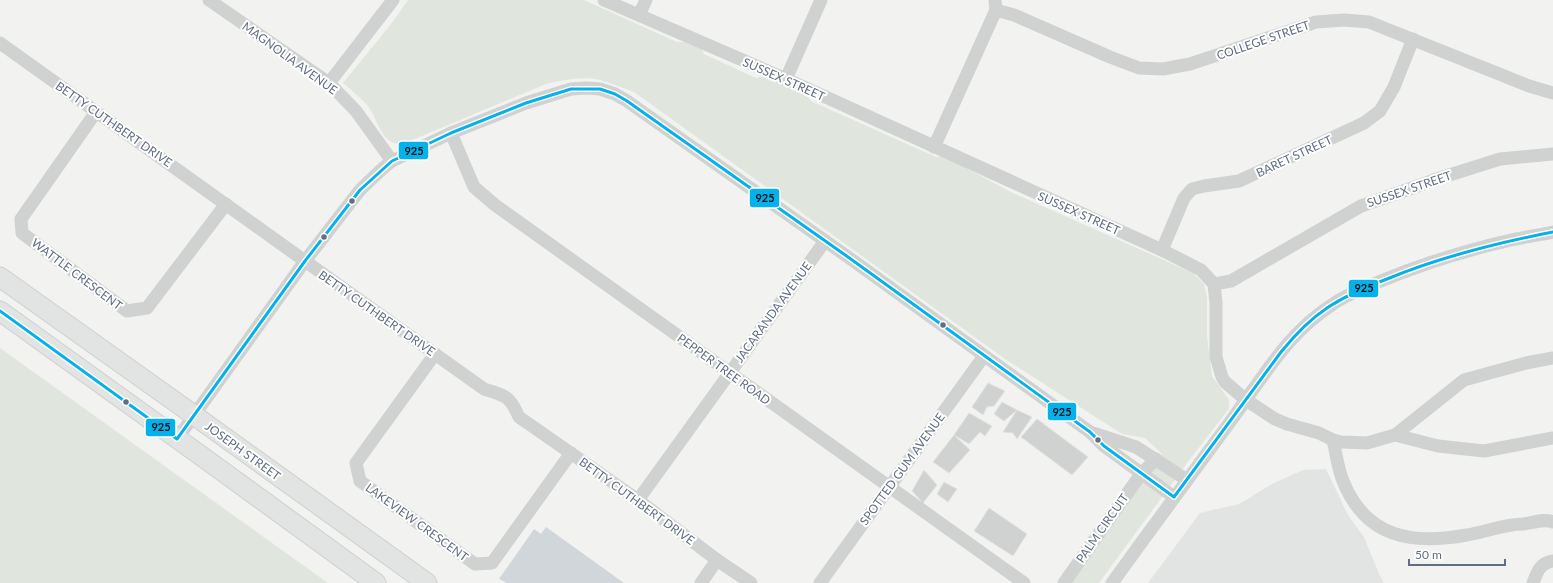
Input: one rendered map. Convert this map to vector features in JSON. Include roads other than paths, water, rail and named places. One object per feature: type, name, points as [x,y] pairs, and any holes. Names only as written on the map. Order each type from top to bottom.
[{"type":"highway","name":"JOSEPH STREET","points":[[0,278],[194,415],[427,583]]},
{"type":"highway","points":[[0,311],[376,583]]},
{"type":"street","name":"MAGNOLIA AVENUE","points":[[209,0],[329,84],[356,111],[392,161]]},
{"type":"street","points":[[329,84],[393,0]]},
{"type":"street","name":"SUSSEX STREET","points":[[604,0],[786,78],[1162,250],[1201,270],[1214,284],[1231,281],[1361,206],[1443,177],[1500,159],[1553,154]]},
{"type":"street","points":[[639,15],[646,0]]},
{"type":"street","points":[[786,78],[821,0]]},
{"type":"street","points":[[934,147],[996,5]]},
{"type":"street","name":"COLLEGE STREET","points":[[996,5],[1014,15],[1110,58],[1139,68],[1163,69],[1190,64],[1316,22],[1344,20],[1369,22],[1529,86],[1553,92]]},
{"type":"street","name":"BARET STREET","points":[[1162,250],[1184,198],[1192,189],[1239,181],[1364,124],[1380,112],[1394,87],[1413,39]]},
{"type":"street","name":"BETTY CUTHBERT DRIVE","points":[[0,43],[484,389],[502,394],[513,403],[519,417],[638,500],[717,560],[751,583]]},
{"type":"street","points":[[177,439],[305,261],[360,190],[382,169],[392,161],[451,133],[526,103],[571,89],[586,88],[615,94],[627,101],[825,241],[1090,432],[1104,446],[1174,497]]},
{"type":"street","name":"WATTLE CRESCENT","points":[[96,112],[21,219],[22,233],[127,311],[147,308],[226,204]]},
{"type":"street","name":"PEPPER TREE ROAD","points":[[451,133],[474,187],[495,205],[1024,583]]},
{"type":"street","points":[[1112,583],[1246,400],[1273,360],[1289,341],[1311,320],[1348,295],[1392,276],[1494,244],[1553,232]]},
{"type":"street","name":"JACARANDA AVENUE","points":[[638,500],[825,241]]},
{"type":"street","points":[[1214,284],[1216,303],[1216,357],[1225,382],[1246,400],[1275,419],[1287,424],[1319,432],[1333,440],[1342,442],[1367,443],[1395,435],[1464,380],[1526,363],[1553,358]]},
{"type":"street","name":"LAKEVIEW CRESCENT","points":[[435,354],[356,462],[360,481],[475,564],[492,563],[571,453]]},
{"type":"street","name":"SPOTTED GUM AVENUE","points":[[820,583],[984,356]]},
{"type":"street","points":[[1090,432],[1136,447],[1187,480]]},
{"type":"street","points":[[1395,435],[1438,446],[1484,451],[1553,438]]},
{"type":"street","points":[[1333,440],[1343,481],[1356,507],[1378,528],[1406,538],[1446,539],[1512,524],[1528,524],[1548,520],[1553,522]]},
{"type":"street","name":"PALM CIRCUIT","points":[[1064,583],[1141,474],[1156,459]]},
{"type":"street","points":[[701,583],[717,560]]},
{"type":"street","points":[[1533,583],[1537,570],[1544,564],[1553,561]]}]
